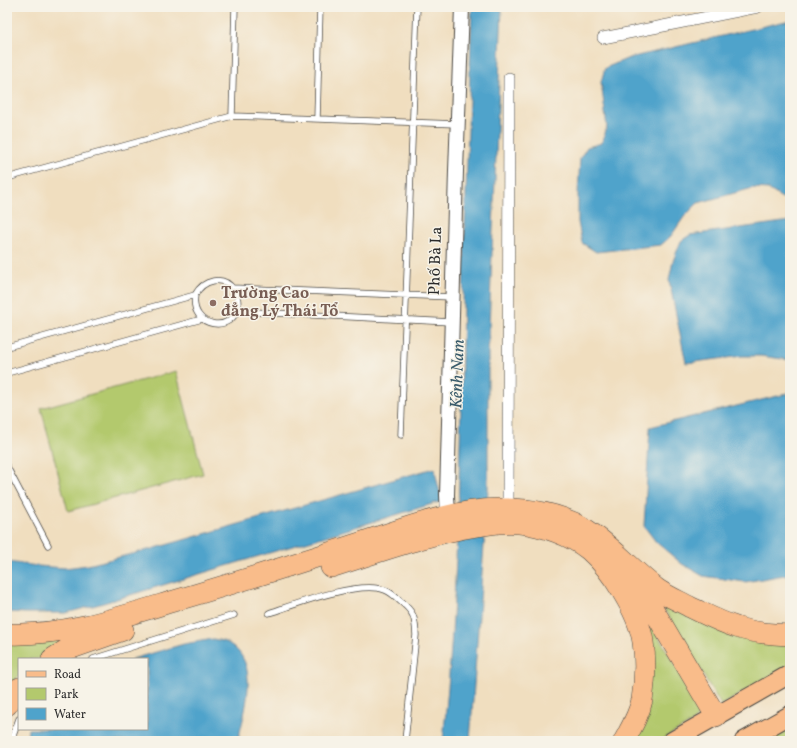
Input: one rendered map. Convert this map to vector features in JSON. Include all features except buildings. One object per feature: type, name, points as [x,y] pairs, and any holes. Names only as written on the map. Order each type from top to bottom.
[{"type":"highway","points":[[54,658],[66,650],[100,637],[322,570],[482,510],[504,516],[518,523],[538,526],[556,532],[576,542],[588,550],[603,565],[626,597],[637,620],[643,641],[645,680],[636,718],[624,741]]},
{"type":"highway","points":[[504,516],[539,512],[554,515],[579,525],[596,536],[657,589],[670,597],[724,623],[738,628],[790,635]]},
{"type":"highway","points":[[7,634],[43,632],[106,621],[226,586],[397,531],[443,525]]},
{"type":"highway","points":[[625,562],[716,716]]},
{"type":"highway","points":[[7,705],[18,689]]},
{"type":"main road","points":[[672,741],[790,674]]},
{"type":"main road","points":[[744,741],[790,715]]},
{"type":"street","name":"Phố Bà La","points":[[443,525],[447,495],[457,124],[462,7]]},
{"type":"street","points":[[603,38],[758,7]]},
{"type":"street","points":[[504,516],[509,78]]},
{"type":"lane","points":[[232,116],[235,7]]},
{"type":"lane","points":[[317,120],[320,7]]},
{"type":"lane","points":[[401,435],[417,7]]},
{"type":"lane","points":[[7,178],[232,116],[457,124]]},
{"type":"lane","points":[[217,280],[224,282],[232,288],[238,299],[236,311],[230,319],[223,323],[216,324],[202,319],[195,309],[194,302],[198,289],[210,281],[217,280]]},
{"type":"lane","points":[[232,288],[452,297]]},
{"type":"lane","points":[[7,347],[195,295]]},
{"type":"lane","points":[[236,311],[451,322]]},
{"type":"lane","points":[[7,373],[202,319]]},
{"type":"lane","points":[[7,467],[48,545]]},
{"type":"lane","points":[[269,613],[334,593],[368,587],[385,590],[408,608],[415,619],[416,635],[405,741]]},
{"type":"lane","points":[[96,658],[234,615]]},
{"type":"lane","points":[[11,741],[18,722]]},
{"type":"green space","points":[[176,371],[203,474],[68,511],[41,408]]},
{"type":"green space","points":[[659,600],[790,642],[790,666],[721,705]]},
{"type":"green space","points":[[644,613],[700,706],[698,716],[691,723],[659,741],[634,741]]},
{"type":"green space","points":[[101,630],[50,651],[40,658],[18,658],[18,677],[7,688],[7,640]]},
{"type":"green space","points":[[790,725],[790,741],[762,741]]},
{"type":"water","name":"Kênh Nam","points":[[472,7],[502,7],[488,353],[488,489],[470,741],[443,741],[452,633],[458,524]]},
{"type":"water","points":[[790,20],[790,196],[782,198],[768,189],[753,188],[698,203],[684,217],[671,236],[661,245],[596,252],[582,243],[578,222],[580,158],[587,147],[602,143],[607,127],[601,82],[605,68],[629,58]]},
{"type":"water","points":[[790,221],[790,360],[761,356],[742,356],[686,363],[669,280],[673,261],[681,241],[690,235]]},
{"type":"water","points":[[790,393],[790,574],[745,582],[703,576],[682,564],[656,542],[644,526],[650,427]]},
{"type":"water","points":[[434,468],[442,501],[66,613],[7,612],[7,562],[65,568],[88,565],[152,549]]},
{"type":"water","points":[[213,639],[223,641],[238,651],[245,662],[248,675],[248,688],[244,716],[238,741],[27,741],[28,730],[148,730],[148,658],[135,658],[184,644]]},
{"type":"place","name":"Trường Cao đẳng Lý Thái Tổ","points":[[213,303]]}]
